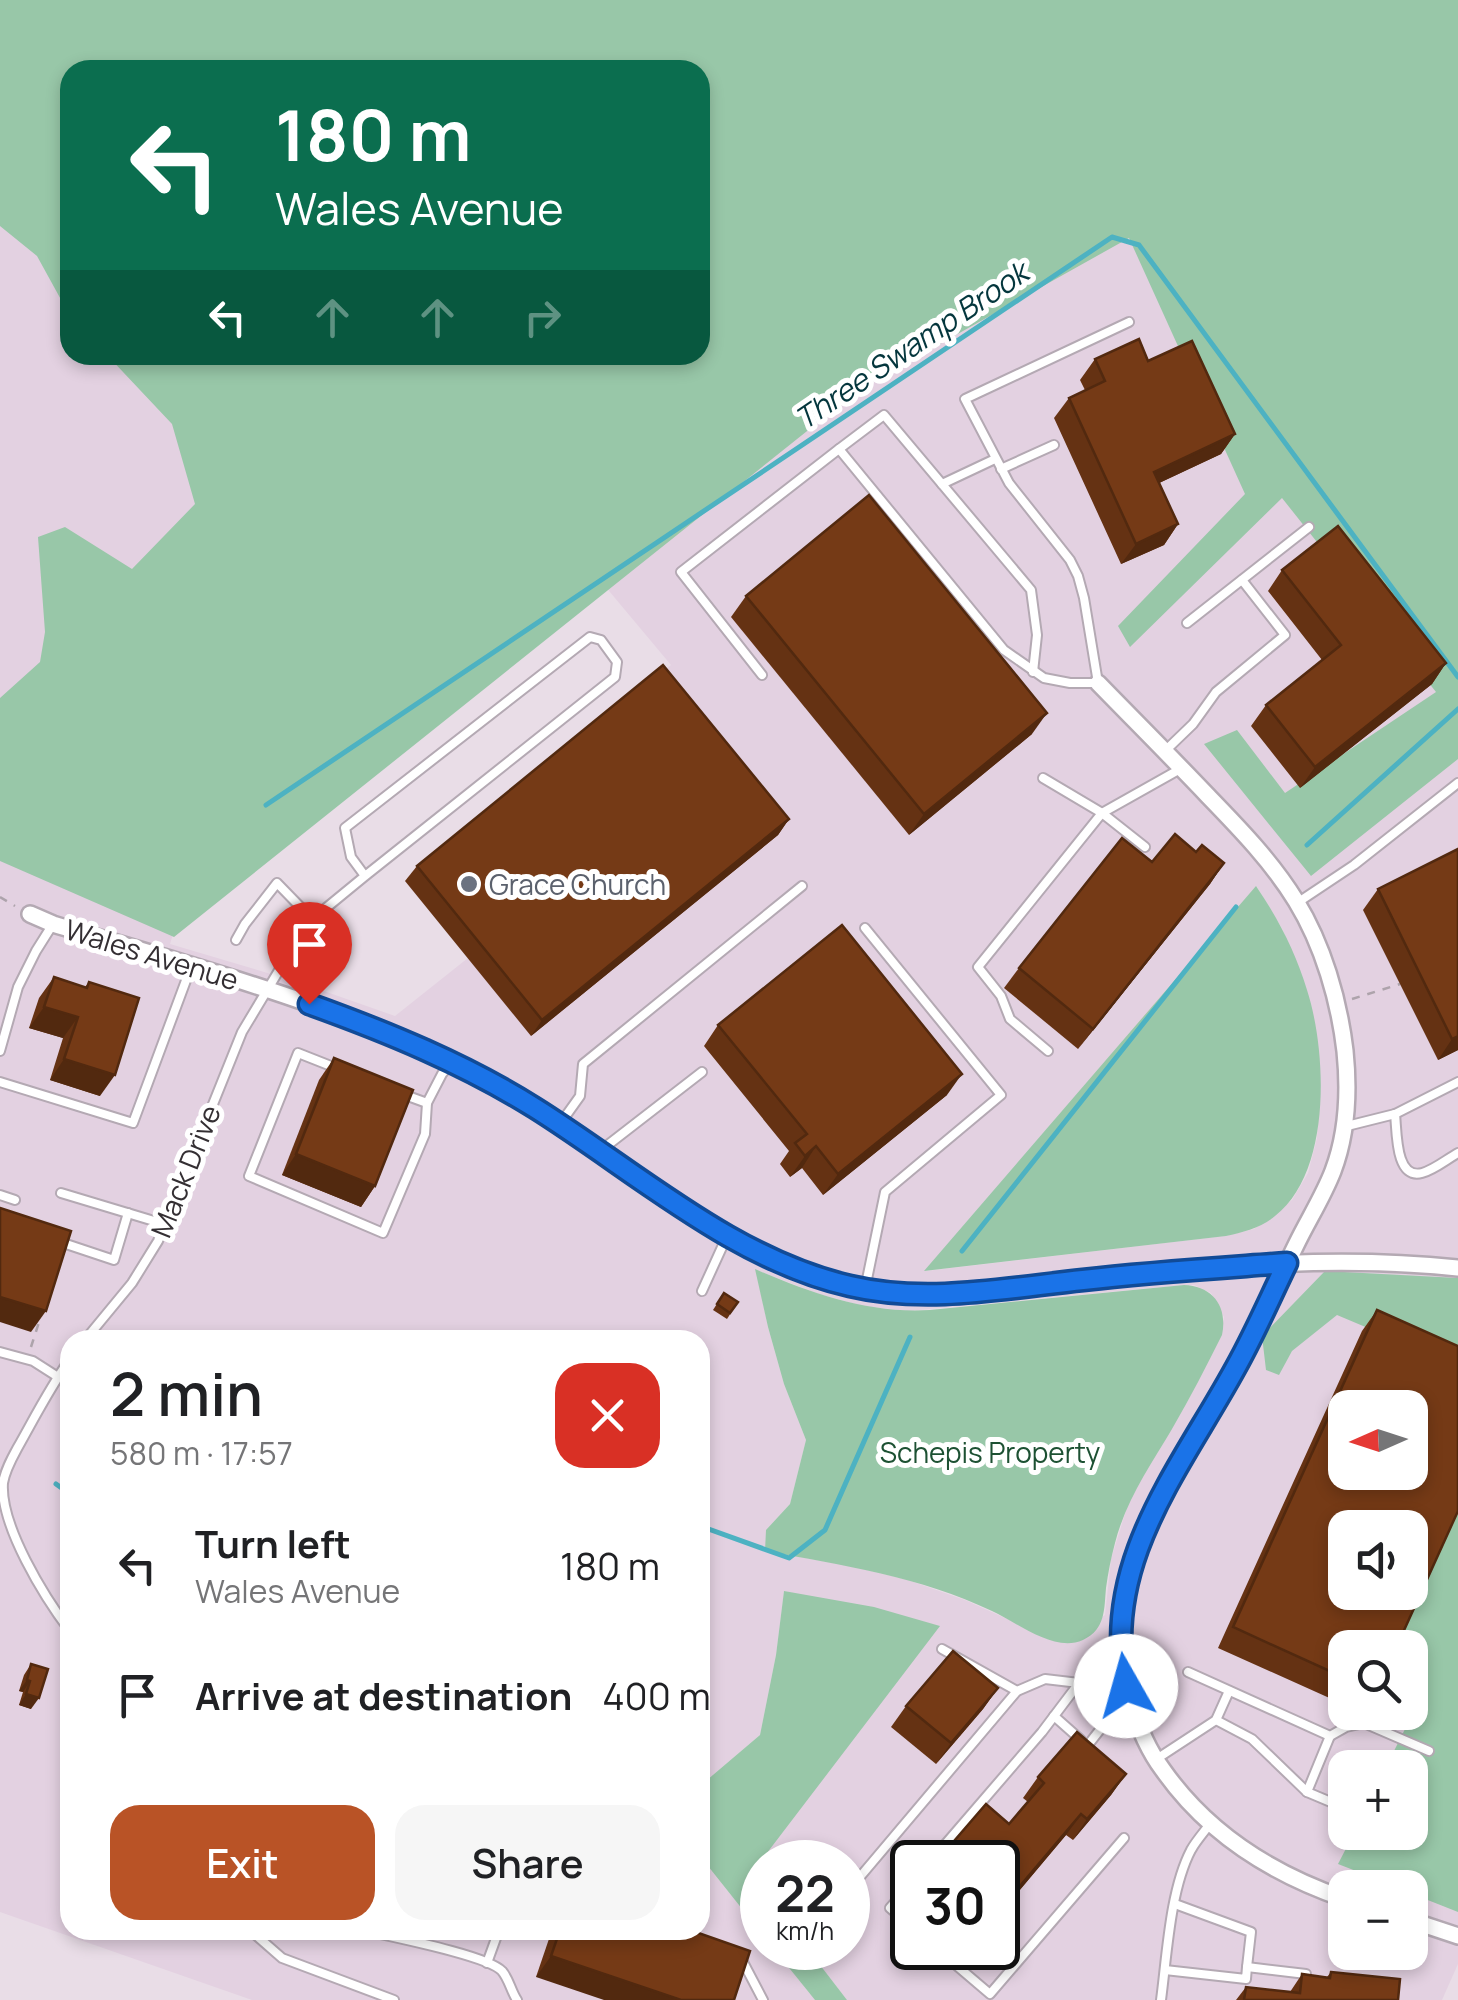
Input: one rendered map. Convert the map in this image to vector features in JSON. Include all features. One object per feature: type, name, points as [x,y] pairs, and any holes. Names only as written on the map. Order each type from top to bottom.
[{"type":"street","points":[[1098,683],[1249,838],[1279,876],[1297,903],[1324,962],[1337,1004],[1346,1056],[1346,1098],[1334,1168],[1238,1364],[1156,1507],[1136,1550],[1126,1580],[1120,1633],[1123,1672],[1134,1712],[1156,1760],[1176,1788],[1210,1824],[1260,1862],[1328,1892]]},
{"type":"street","name":"Wales Avenue","points":[[30,914],[266,990],[373,1028],[452,1062],[515,1096],[772,1259],[864,1289],[930,1294],[1287,1263],[1454,1264]]},
{"type":"street","points":[[1428,1926],[1458,1936]]},
{"type":"lane","points":[[839,449],[1004,650],[1044,678],[1098,683],[1078,576],[1070,560],[1009,483],[965,398],[1129,322]]},
{"type":"lane","points":[[762,675],[681,572],[884,415],[1031,590],[1036,635],[1033,672]]},
{"type":"lane","points":[[1001,469],[1054,444]]},
{"type":"lane","points":[[942,484],[995,460]]},
{"type":"lane","points":[[1187,623],[1309,526]]},
{"type":"lane","points":[[1165,751],[1193,724],[1216,692],[1285,635],[1242,580]]},
{"type":"lane","name":"Mack Drive","points":[[93,1330],[132,1284],[152,1252],[242,1032],[291,947],[313,920],[365,876],[615,677],[617,662],[600,640],[590,637],[345,828],[351,857],[365,876]]},
{"type":"lane","points":[[1048,1051],[1010,1019],[1001,996],[978,967],[1102,814],[1182,768]]},
{"type":"lane","points":[[1043,778],[1102,814],[1145,847]]},
{"type":"lane","points":[[1297,903],[1354,865],[1458,783]]},
{"type":"lane","points":[[236,940],[277,883],[313,920]]},
{"type":"lane","points":[[560,1124],[580,1096],[583,1064],[802,886]]},
{"type":"lane","points":[[0,1051],[18,988],[53,924]]},
{"type":"lane","points":[[864,1289],[885,1192],[1001,1095],[865,928]]},
{"type":"lane","points":[[0,1082],[133,1123],[191,966]]},
{"type":"lane","points":[[353,1074],[298,1053],[249,1176],[383,1233],[425,1134],[427,1103],[452,1062]]},
{"type":"lane","points":[[600,1151],[702,1072]]},
{"type":"lane","points":[[1344,1127],[1395,1114],[1458,1082]]},
{"type":"lane","points":[[390,1089],[427,1103]]},
{"type":"lane","points":[[1395,1114],[1401,1161],[1408,1171],[1424,1172],[1458,1153]]},
{"type":"lane","points":[[62,1193],[164,1224]]},
{"type":"lane","points":[[0,1195],[15,1200]]},
{"type":"lane","points":[[48,1238],[114,1260],[128,1213]]},
{"type":"lane","points":[[702,1292],[728,1234]]},
{"type":"lane","points":[[0,1352],[41,1365],[58,1377]]},
{"type":"lane","points":[[60,1374],[9,1463],[3,1484],[5,1506],[26,1562],[60,1618]]},
{"type":"lane","points":[[942,1649],[1017,1692]]},
{"type":"lane","points":[[870,1865],[1017,1692],[1045,1679],[1078,1683],[1123,1672]]},
{"type":"lane","points":[[1188,1672],[1330,1736]]},
{"type":"lane","points":[[949,1840],[1078,1683]]},
{"type":"lane","points":[[1156,1760],[1216,1720],[1229,1691]]},
{"type":"lane","points":[[1088,1746],[1106,1722],[1134,1712]]},
{"type":"lane","points":[[1054,1716],[1098,1754]]},
{"type":"lane","points":[[1216,1720],[1252,1739],[1307,1792],[1328,1801]]},
{"type":"lane","points":[[1307,1792],[1330,1736],[1346,1727],[1364,1723],[1429,1750]]},
{"type":"lane","points":[[1162,2000],[1175,1904],[1186,1862],[1210,1824]]},
{"type":"lane","points":[[1020,1959],[1124,1838]]},
{"type":"lane","points":[[1165,1970],[1246,1979],[1251,1932],[1175,1904]]},
{"type":"lane","points":[[261,1940],[282,1958],[394,2000]]},
{"type":"lane","points":[[404,1940],[500,1969],[517,2000]]},
{"type":"lane","points":[[487,1963],[495,1940]]},
{"type":"lane","points":[[1247,1968],[1306,1974]]},
{"type":"lane","points":[[747,1970],[763,2000]]},
{"type":"lane","points":[[962,1970],[990,1994],[1011,1970]]},
{"type":"path","points":[[1337,1004],[1400,984]]},
{"type":"path","points":[[28,1360],[43,1310]]},
{"type":"shaded area","points":[[0,0],[969,0],[1458,601],[1458,1615],[1428,1636],[1428,1630],[1328,1630],[1328,1730],[1428,1730],[1428,1716],[1458,1723],[1458,1964],[1442,2000],[847,2000],[824,1970],[870,1970],[870,1840],[776,1840],[939,1626],[784,1591],[760,1735],[710,1778],[710,1330],[60,1330],[60,1933],[0,1912]],"holes":[[[584,561],[671,665],[405,881],[468,958],[395,1016],[170,944],[204,831]],[[1257,887],[1283,930],[1315,1030],[1317,1138],[1308,1173],[1292,1200],[1254,1229],[1225,1236],[926,1271]],[[756,1270],[863,1306],[908,1311],[1184,1285],[1211,1293],[1224,1317],[1220,1338],[1128,1504],[1111,1559],[1105,1615],[1059,1642],[965,1600],[908,1580],[766,1551],[766,1530],[790,1504],[806,1440],[784,1384]]]},
{"type":"shaded area","points":[[710,1869],[740,1906],[740,1970],[791,1970],[815,2000],[252,2000],[80,1940],[710,1940]]},
{"type":"green space","points":[[0,0],[1458,0],[1458,759],[1311,876],[1204,744],[1237,730],[1285,793],[1436,692],[1282,498],[1130,647],[1118,626],[1245,494],[1129,238],[861,388],[174,937],[0,861],[0,698],[40,662],[45,632],[38,537],[65,527],[132,569],[195,504],[172,424],[116,365],[710,365],[710,60],[60,60],[60,298],[37,256],[0,226]]},
{"type":"green space","points":[[1256,886],[1297,963],[1314,1016],[1318,1045],[1320,1110],[1315,1142],[1307,1171],[1294,1196],[1264,1224],[1226,1236],[924,1271]]},
{"type":"green space","name":"Schepis Property","points":[[755,1269],[840,1300],[885,1309],[930,1310],[1184,1285],[1203,1289],[1216,1300],[1223,1316],[1222,1335],[1125,1512],[1111,1560],[1102,1618],[1091,1635],[1072,1643],[1048,1640],[937,1589],[881,1573],[765,1551],[766,1530],[790,1504],[806,1440],[784,1384]]},
{"type":"green space","points":[[1325,1271],[1458,1278],[1458,1366],[1337,1315],[1292,1351],[1279,1375],[1266,1370],[1262,1336]]},
{"type":"green space","points":[[1458,1495],[1458,1912],[1428,1900],[1428,1870],[1353,1870],[1338,1864],[1345,1850],[1428,1850],[1428,1750],[1394,1750],[1404,1730],[1428,1730],[1428,1630],[1396,1630],[1405,1610],[1428,1610],[1428,1560]]},
{"type":"green space","points":[[784,1591],[874,1607],[940,1626],[777,1840],[740,1840],[740,1906],[710,1869],[710,1778],[760,1735]]},
{"type":"green space","points":[[791,1970],[824,1970],[847,2000],[815,2000]]},
{"type":"building","points":[[1139,339],[1148,361],[1192,341],[1235,434],[1154,472],[1178,524],[1136,544],[1069,398],[1105,381],[1095,359]]},
{"type":"building","points":[[869,495],[1047,713],[924,814],[746,596]]},
{"type":"building","points":[[1338,526],[1446,663],[1315,767],[1266,705],[1341,645],[1282,570]]},
{"type":"building","points":[[663,665],[789,819],[542,1020],[417,866]]},
{"type":"building","points":[[1175,834],[1196,852],[1202,845],[1224,863],[1093,1029],[1019,968],[1122,838],[1152,862]]},
{"type":"building","points":[[1458,849],[1458,1036],[1452,1039],[1378,889]]},
{"type":"building","points":[[842,925],[962,1074],[838,1174],[816,1146],[805,1156],[795,1143],[807,1134],[718,1025]]},
{"type":"building","points":[[54,977],[87,988],[89,982],[139,998],[115,1075],[64,1059],[78,1017],[44,1007]]},
{"type":"building","points":[[334,1058],[413,1090],[375,1186],[296,1154]]},
{"type":"building","points":[[0,1208],[71,1231],[46,1311],[0,1297]]},
{"type":"building","points":[[724,1293],[738,1302],[730,1313],[717,1304]]},
{"type":"building","points":[[1377,1310],[1458,1346],[1458,1511],[1428,1577],[1428,1510],[1328,1510],[1328,1610],[1413,1610],[1404,1630],[1328,1630],[1328,1670],[1233,1627],[1328,1418],[1328,1490],[1428,1490],[1428,1390],[1341,1390]]},
{"type":"building","points":[[953,1651],[998,1688],[951,1743],[906,1706]]},
{"type":"building","points":[[31,1664],[48,1669],[39,1698],[26,1694]]},
{"type":"building","points":[[1077,1732],[1126,1774],[1087,1819],[1081,1814],[1020,1886],[1020,1840],[955,1840],[986,1804],[1009,1824],[1044,1783],[1038,1777]]},
{"type":"building","points":[[710,1937],[740,1948],[740,1970],[744,1970],[734,2000],[681,2000],[551,1956],[557,1940]]},
{"type":"building","points":[[1331,1972],[1400,1979],[1398,2000],[1244,2000],[1246,1987],[1300,1993],[1302,1974],[1330,1978]]},
{"type":"waterway","name":"Three Swamp Brook","points":[[266,805],[1112,237],[1139,245],[1458,677]]},
{"type":"waterway","name":"Three Swamp Brook","points":[[1307,845],[1458,709]]},
{"type":"waterway","name":"Three Swamp Brook","points":[[962,1251],[1236,907]]},
{"type":"waterway","name":"Three Swamp Brook","points":[[710,1530],[789,1558],[825,1530],[910,1337]]},
{"type":"waterway","name":"Three Swamp Brook","points":[[56,1484],[60,1487]]},
{"type":"place","name":"Grace Church","points":[[469,884]]},
{"type":"route","points":[[309,1004],[398,1038],[478,1075],[534,1107],[739,1241],[804,1272],[850,1286],[930,1294],[1287,1263],[1238,1364],[1156,1507],[1136,1550],[1126,1580],[1120,1633],[1126,1686]]}]
